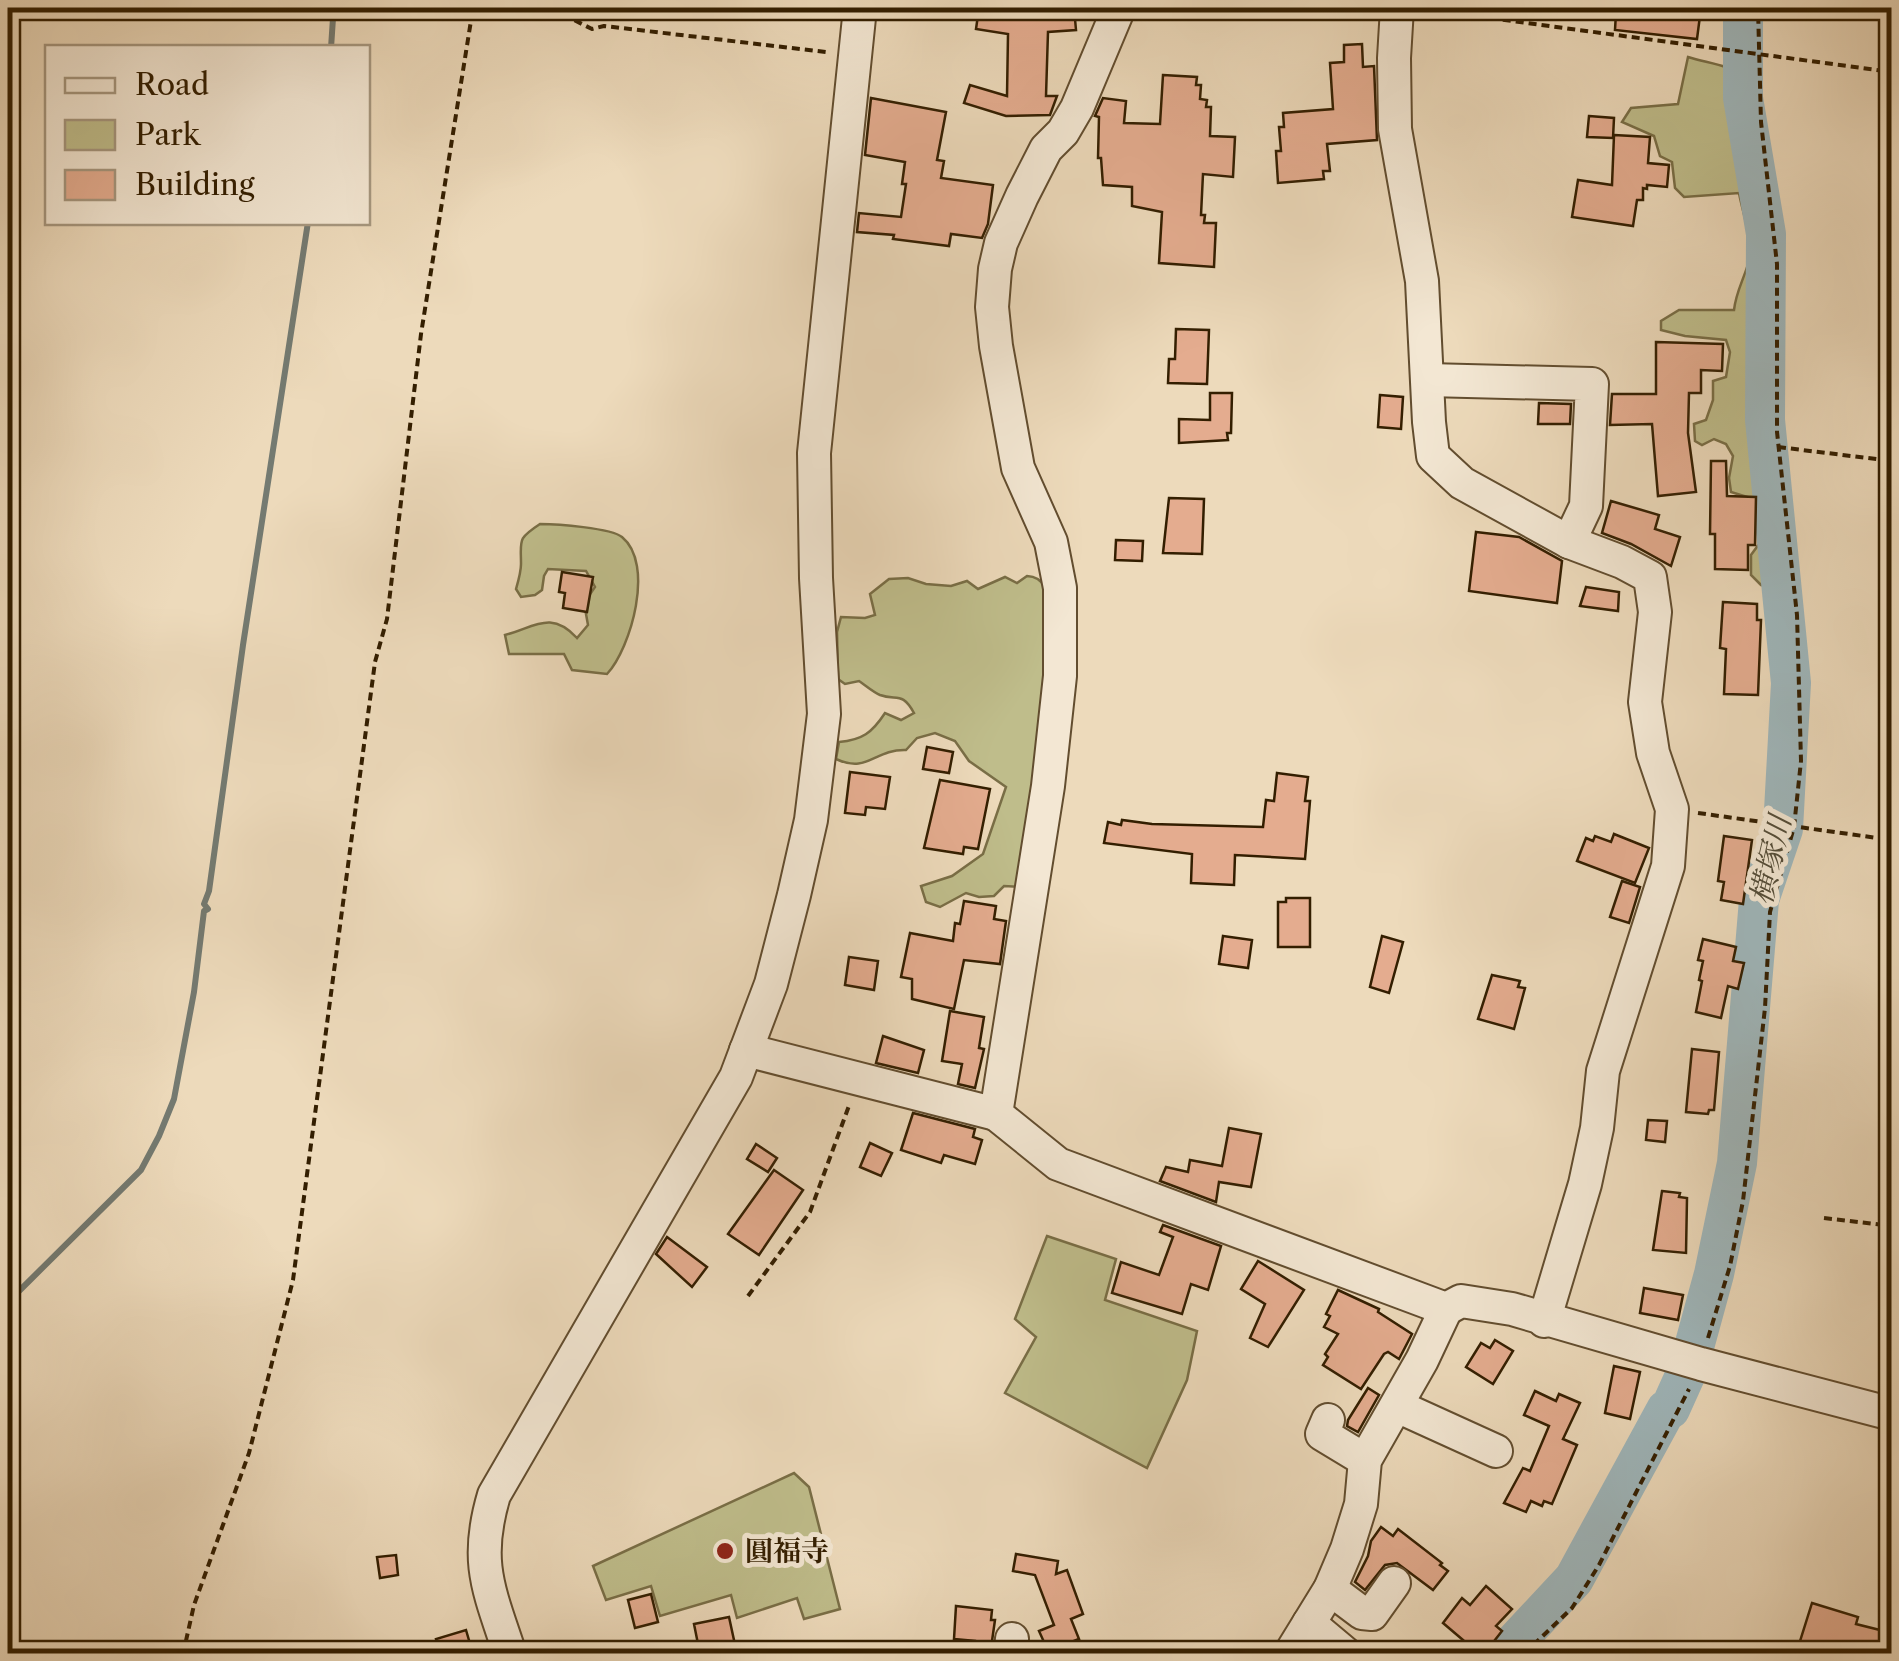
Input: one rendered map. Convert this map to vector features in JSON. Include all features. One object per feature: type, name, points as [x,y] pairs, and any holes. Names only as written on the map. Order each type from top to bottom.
[{"type":"street","points":[[510,1654],[488,1586],[482,1552],[494,1494],[736,1077],[771,984],[811,820],[824,714],[814,453],[860,8]]},
{"type":"street","points":[[996,1114],[1048,786],[1060,676],[1060,588],[1051,542],[1018,468],[996,346],[994,269],[1022,196],[1046,149],[1063,132],[1077,108],[1119,8]]},
{"type":"street","points":[[1397,10],[1395,129],[1422,281],[1433,456],[1462,484],[1568,542],[1650,577],[1655,612],[1645,702],[1653,753],[1672,809],[1668,866],[1603,1071],[1597,1128],[1585,1184],[1544,1321]]},
{"type":"street","points":[[1428,380],[1592,384],[1586,506],[1568,542]]},
{"type":"street","points":[[746,1050],[996,1114],[1058,1164],[1446,1309]]},
{"type":"street","points":[[1290,1654],[1330,1589],[1361,1504],[1365,1460],[1446,1309],[1461,1301],[1892,1414]]},
{"type":"street","points":[[1397,1406],[1496,1450]]},
{"type":"street","points":[[1328,1420],[1322,1434],[1365,1460]]},
{"type":"street","points":[[1330,1589],[1362,1613],[1372,1614],[1394,1583]]},
{"type":"street","points":[[1310,1623],[1346,1654]]},
{"type":"path","points":[[183,1654],[194,1604],[248,1453],[292,1280],[376,662],[387,619],[421,334],[473,8]]},
{"type":"path","points":[[571,8],[574,20],[592,29],[604,26],[856,56]]},
{"type":"path","points":[[1524,1654],[1572,1608],[1599,1565],[1701,1364],[1730,1266],[1742,1201],[1765,1008],[1770,912],[1794,827],[1801,761],[1801,685],[1778,446],[1778,264],[1761,122],[1758,8]]},
{"type":"path","points":[[1397,10],[1497,19],[1892,72]]},
{"type":"path","points":[[1778,446],[1892,461]]},
{"type":"path","points":[[1672,809],[1892,840]]},
{"type":"path","points":[[748,1296],[810,1212],[842,1129]]},
{"type":"path","points":[[1824,1218],[1892,1226]]},
{"type":"green space","points":[[1688,57],[1726,67],[1748,79],[1755,141],[1745,164],[1760,244],[1754,398],[1756,421],[1781,476],[1779,502],[1788,565],[1787,576],[1775,588],[1761,585],[1751,575],[1751,555],[1759,544],[1760,501],[1731,492],[1733,456],[1726,444],[1714,439],[1702,445],[1695,441],[1694,424],[1706,420],[1713,400],[1713,381],[1726,377],[1730,352],[1726,340],[1661,330],[1661,321],[1679,310],[1734,310],[1750,256],[1739,193],[1684,197],[1675,188],[1672,162],[1660,156],[1654,136],[1622,122],[1631,108],[1678,104]]},
{"type":"green space","points":[[540,524],[607,531],[622,537],[632,550],[637,566],[636,606],[624,645],[607,674],[572,670],[564,654],[509,654],[505,635],[551,623],[577,638],[588,625],[584,603],[595,587],[586,571],[548,569],[542,590],[535,595],[521,597],[516,589],[522,541]]},
{"type":"green space","points":[[1027,576],[1035,577],[1044,586],[1052,621],[1023,887],[1004,886],[994,896],[966,893],[940,907],[926,902],[921,886],[952,876],[983,854],[1006,787],[969,761],[955,741],[935,733],[917,738],[906,750],[864,762],[836,759],[839,742],[866,734],[885,713],[901,720],[914,713],[902,699],[880,695],[859,681],[845,684],[838,679],[837,632],[841,617],[875,615],[870,594],[889,579],[908,578],[951,586],[967,581],[978,589],[1005,577],[1017,583]]},
{"type":"green space","points":[[1047,1236],[1116,1259],[1105,1300],[1197,1331],[1187,1380],[1147,1468],[1005,1393],[1036,1337],[1015,1319]]},
{"type":"green space","name":"圓福寺","points":[[794,1473],[809,1487],[840,1609],[804,1619],[797,1598],[737,1618],[731,1595],[660,1616],[651,1586],[606,1600],[593,1566]]},
{"type":"building","points":[[979,8],[1074,8],[1076,30],[1048,32],[1046,96],[1057,96],[1050,115],[1006,116],[964,103],[970,85],[1007,96],[1008,34],[976,29]]},
{"type":"building","points":[[1625,8],[1701,8],[1697,39],[1615,30],[1616,13],[1624,14]]},
{"type":"building","points":[[1362,44],[1363,67],[1374,66],[1377,140],[1327,144],[1330,171],[1323,171],[1324,179],[1278,183],[1276,151],[1281,151],[1279,127],[1284,127],[1283,113],[1333,109],[1330,63],[1344,62],[1344,45]]},
{"type":"building","points":[[1163,75],[1197,77],[1200,99],[1207,100],[1206,107],[1211,107],[1210,136],[1235,137],[1233,177],[1203,174],[1201,215],[1205,215],[1204,223],[1216,223],[1214,267],[1159,263],[1162,212],[1132,206],[1132,187],[1103,185],[1098,158],[1099,117],[1095,116],[1103,98],[1126,101],[1124,123],[1160,124]]},
{"type":"building","points":[[871,98],[946,112],[937,160],[944,161],[941,178],[993,185],[988,224],[982,238],[951,234],[949,246],[857,232],[859,213],[901,217],[906,184],[902,184],[905,162],[865,155]]},
{"type":"building","points":[[1589,116],[1614,118],[1613,138],[1587,137]]},
{"type":"building","points":[[1614,135],[1650,137],[1648,163],[1669,165],[1667,187],[1643,188],[1643,200],[1637,200],[1633,226],[1572,217],[1578,180],[1612,185]]},
{"type":"building","points":[[1176,329],[1209,330],[1207,384],[1168,383],[1169,359],[1175,359]]},
{"type":"building","points":[[1656,342],[1723,344],[1722,371],[1701,370],[1701,393],[1689,393],[1688,433],[1696,492],[1658,496],[1652,424],[1610,425],[1612,394],[1656,394]]},
{"type":"building","points":[[1210,393],[1232,393],[1228,440],[1179,443],[1179,419],[1210,420]]},
{"type":"building","points":[[1380,395],[1403,397],[1401,429],[1378,427]]},
{"type":"building","points":[[1539,403],[1571,404],[1570,424],[1538,424]]},
{"type":"building","points":[[1711,461],[1726,461],[1727,496],[1756,497],[1755,545],[1748,545],[1748,570],[1715,569],[1715,534],[1710,534]]},
{"type":"building","points":[[1169,498],[1204,499],[1202,554],[1163,553]]},
{"type":"building","points":[[1611,501],[1659,515],[1655,529],[1680,537],[1671,566],[1602,533]]},
{"type":"building","points":[[1476,532],[1519,537],[1562,561],[1557,603],[1469,591]]},
{"type":"building","points":[[1116,540],[1143,541],[1142,561],[1115,560]]},
{"type":"building","points":[[562,572],[593,577],[587,612],[563,608],[565,593],[559,592]]},
{"type":"building","points":[[1586,587],[1619,592],[1618,611],[1580,606]]},
{"type":"building","points":[[1723,602],[1757,604],[1757,620],[1761,620],[1758,695],[1724,694],[1726,649],[1720,648]]},
{"type":"building","points":[[927,747],[953,752],[949,773],[923,769]]},
{"type":"building","points":[[850,772],[890,777],[885,809],[866,807],[865,815],[845,813]]},
{"type":"building","points":[[1277,773],[1308,777],[1305,859],[1235,855],[1234,885],[1191,883],[1192,854],[1104,843],[1108,822],[1121,825],[1122,820],[1263,827],[1266,800],[1274,801]]},
{"type":"building","points":[[940,780],[990,789],[978,849],[964,847],[963,854],[924,848]]},
{"type":"building","points":[[1614,834],[1649,848],[1635,883],[1577,861],[1586,838],[1593,841],[1595,836],[1611,842]]},
{"type":"building","points":[[1724,836],[1752,840],[1743,904],[1721,900],[1724,882],[1718,881]]},
{"type":"building","points":[[1622,881],[1640,887],[1629,923],[1610,917]]},
{"type":"building","points":[[1286,898],[1310,898],[1310,947],[1278,947],[1278,902],[1286,902]]},
{"type":"building","points":[[964,901],[996,906],[994,919],[1006,921],[1000,964],[964,960],[954,1009],[912,999],[912,979],[901,977],[910,933],[953,941]]},
{"type":"building","points":[[1223,936],[1252,940],[1248,968],[1219,964]]},
{"type":"building","points":[[1382,936],[1403,942],[1389,993],[1370,987]]},
{"type":"building","points":[[1703,939],[1736,947],[1733,961],[1744,963],[1738,989],[1728,986],[1721,1018],[1696,1012],[1702,981],[1699,980],[1703,961],[1698,960]]},
{"type":"building","points":[[849,957],[878,961],[874,990],[845,985]]},
{"type":"building","points":[[1492,975],[1520,981],[1518,987],[1525,988],[1514,1029],[1478,1019]]},
{"type":"building","points":[[950,1011],[984,1017],[979,1048],[984,1049],[975,1088],[958,1084],[962,1064],[942,1061]]},
{"type":"building","points":[[883,1036],[924,1050],[918,1073],[876,1063]]},
{"type":"building","points":[[1692,1049],[1719,1052],[1714,1110],[1708,1114],[1686,1112]]},
{"type":"building","points":[[913,1113],[975,1129],[973,1137],[982,1140],[975,1164],[944,1155],[941,1163],[901,1150]]},
{"type":"building","points":[[1648,1120],[1667,1121],[1665,1142],[1646,1140]]},
{"type":"building","points":[[1229,1128],[1261,1134],[1251,1187],[1219,1182],[1216,1202],[1160,1181],[1166,1167],[1188,1172],[1190,1160],[1222,1166]]},
{"type":"building","points":[[870,1143],[892,1153],[881,1176],[860,1167]]},
{"type":"building","points":[[756,1144],[777,1158],[768,1172],[747,1159]]},
{"type":"building","points":[[774,1170],[803,1190],[759,1255],[728,1234]]},
{"type":"building","points":[[1662,1191],[1687,1198],[1686,1253],[1653,1250]]},
{"type":"building","points":[[1163,1225],[1221,1246],[1208,1290],[1191,1284],[1182,1314],[1112,1293],[1121,1262],[1159,1275],[1173,1237],[1160,1232]]},
{"type":"building","points":[[667,1237],[707,1267],[692,1287],[656,1254]]},
{"type":"building","points":[[1258,1261],[1304,1290],[1268,1347],[1250,1338],[1265,1304],[1241,1289]]},
{"type":"building","points":[[1644,1288],[1683,1295],[1678,1320],[1640,1313]]},
{"type":"building","points":[[1338,1290],[1379,1309],[1412,1334],[1399,1359],[1388,1352],[1384,1354],[1361,1389],[1323,1365],[1338,1334],[1324,1327]]},
{"type":"building","points":[[1495,1340],[1513,1351],[1493,1384],[1466,1367],[1481,1343],[1490,1348]]},
{"type":"building","points":[[1614,1366],[1640,1372],[1630,1419],[1605,1413]]},
{"type":"building","points":[[1368,1388],[1379,1395],[1358,1432],[1347,1426],[1348,1420]]},
{"type":"building","points":[[1535,1391],[1556,1401],[1559,1394],[1580,1403],[1563,1439],[1577,1445],[1552,1504],[1544,1501],[1542,1506],[1531,1501],[1526,1512],[1504,1503],[1523,1468],[1530,1471],[1549,1426],[1524,1415]]},
{"type":"building","points":[[1381,1527],[1393,1536],[1398,1529],[1442,1563],[1448,1571],[1433,1590],[1397,1563],[1385,1565],[1365,1590],[1355,1582],[1371,1541]]},
{"type":"building","points":[[1016,1554],[1058,1561],[1056,1574],[1067,1570],[1083,1614],[1071,1619],[1079,1639],[1048,1651],[1039,1631],[1054,1625],[1035,1575],[1013,1571]]},
{"type":"building","points":[[396,1555],[398,1575],[380,1578],[377,1557]]},
{"type":"building","points":[[1486,1586],[1512,1609],[1496,1626],[1502,1631],[1484,1654],[1472,1654],[1443,1623],[1462,1598],[1470,1605]]},
{"type":"building","points":[[651,1594],[658,1622],[635,1628],[628,1600]]},
{"type":"building","points":[[1812,1603],[1858,1617],[1856,1624],[1892,1633],[1892,1654],[1796,1654]]},
{"type":"building","points":[[956,1606],[992,1610],[991,1620],[995,1620],[991,1648],[975,1646],[975,1641],[954,1639]]},
{"type":"building","points":[[729,1617],[737,1654],[700,1654],[694,1624]]},
{"type":"building","points":[[466,1630],[473,1654],[440,1654],[436,1639]]},
{"type":"waterway","points":[[326,8],[333,18],[331,45]]},
{"type":"waterway","name":"横塚川","points":[[1504,1654],[1574,1579],[1670,1409],[1688,1369],[1714,1274],[1737,1163],[1759,900],[1783,829],[1791,683],[1765,420],[1766,234],[1743,98],[1743,8]]},
{"type":"waterway","points":[[8,1302],[141,1170],[174,1099],[204,911],[208,909],[204,904],[308,225]]},
{"type":"place","name":"圓福寺","points":[[725,1551]]}]
